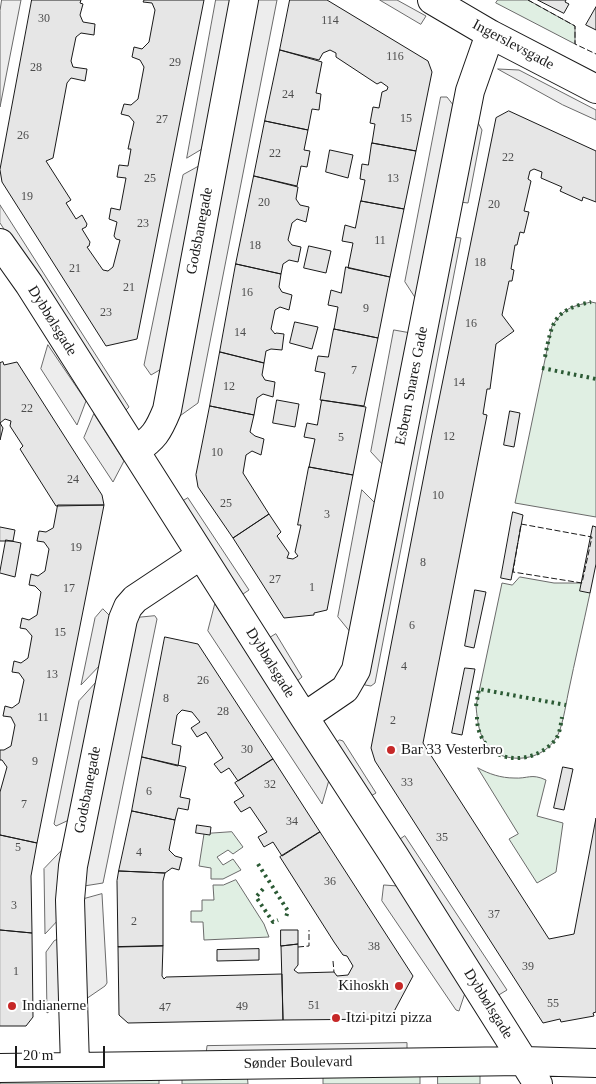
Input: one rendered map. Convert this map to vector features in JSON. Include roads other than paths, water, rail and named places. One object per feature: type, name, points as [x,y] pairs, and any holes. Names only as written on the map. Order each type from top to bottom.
[{"type":"street","name":"Godsbanegade","points":[[135,451],[159,430],[166,410],[244,0]]},
{"type":"street","name":"Ingerslevsgade","points":[[432,0],[490,34],[596,89]]},
{"type":"street","name":"Esbern Snares Gade","points":[[304,717],[345,689],[356,670],[470,91],[490,34]]},
{"type":"street","name":"Dybbølsgade","points":[[1,245],[29,284],[538,1084]]},
{"type":"street","name":"Godsbanegade","points":[[74,1066],[70,900],[73,866],[123,620],[128,607],[135,598],[201,555]]},
{"type":"street","name":"Sønder Boulevard","points":[[0,1068],[523,1061],[596,1063]]},
{"type":"place","name":"Bar 33 Vesterbro","points":[[391,750]]},
{"type":"place","name":"Kihoskh","points":[[399,986]]},
{"type":"place","name":"Indianerne","points":[[12,1006]]},
{"type":"place","name":"Itzi pitzi pizza","points":[[336,1018]]}]
